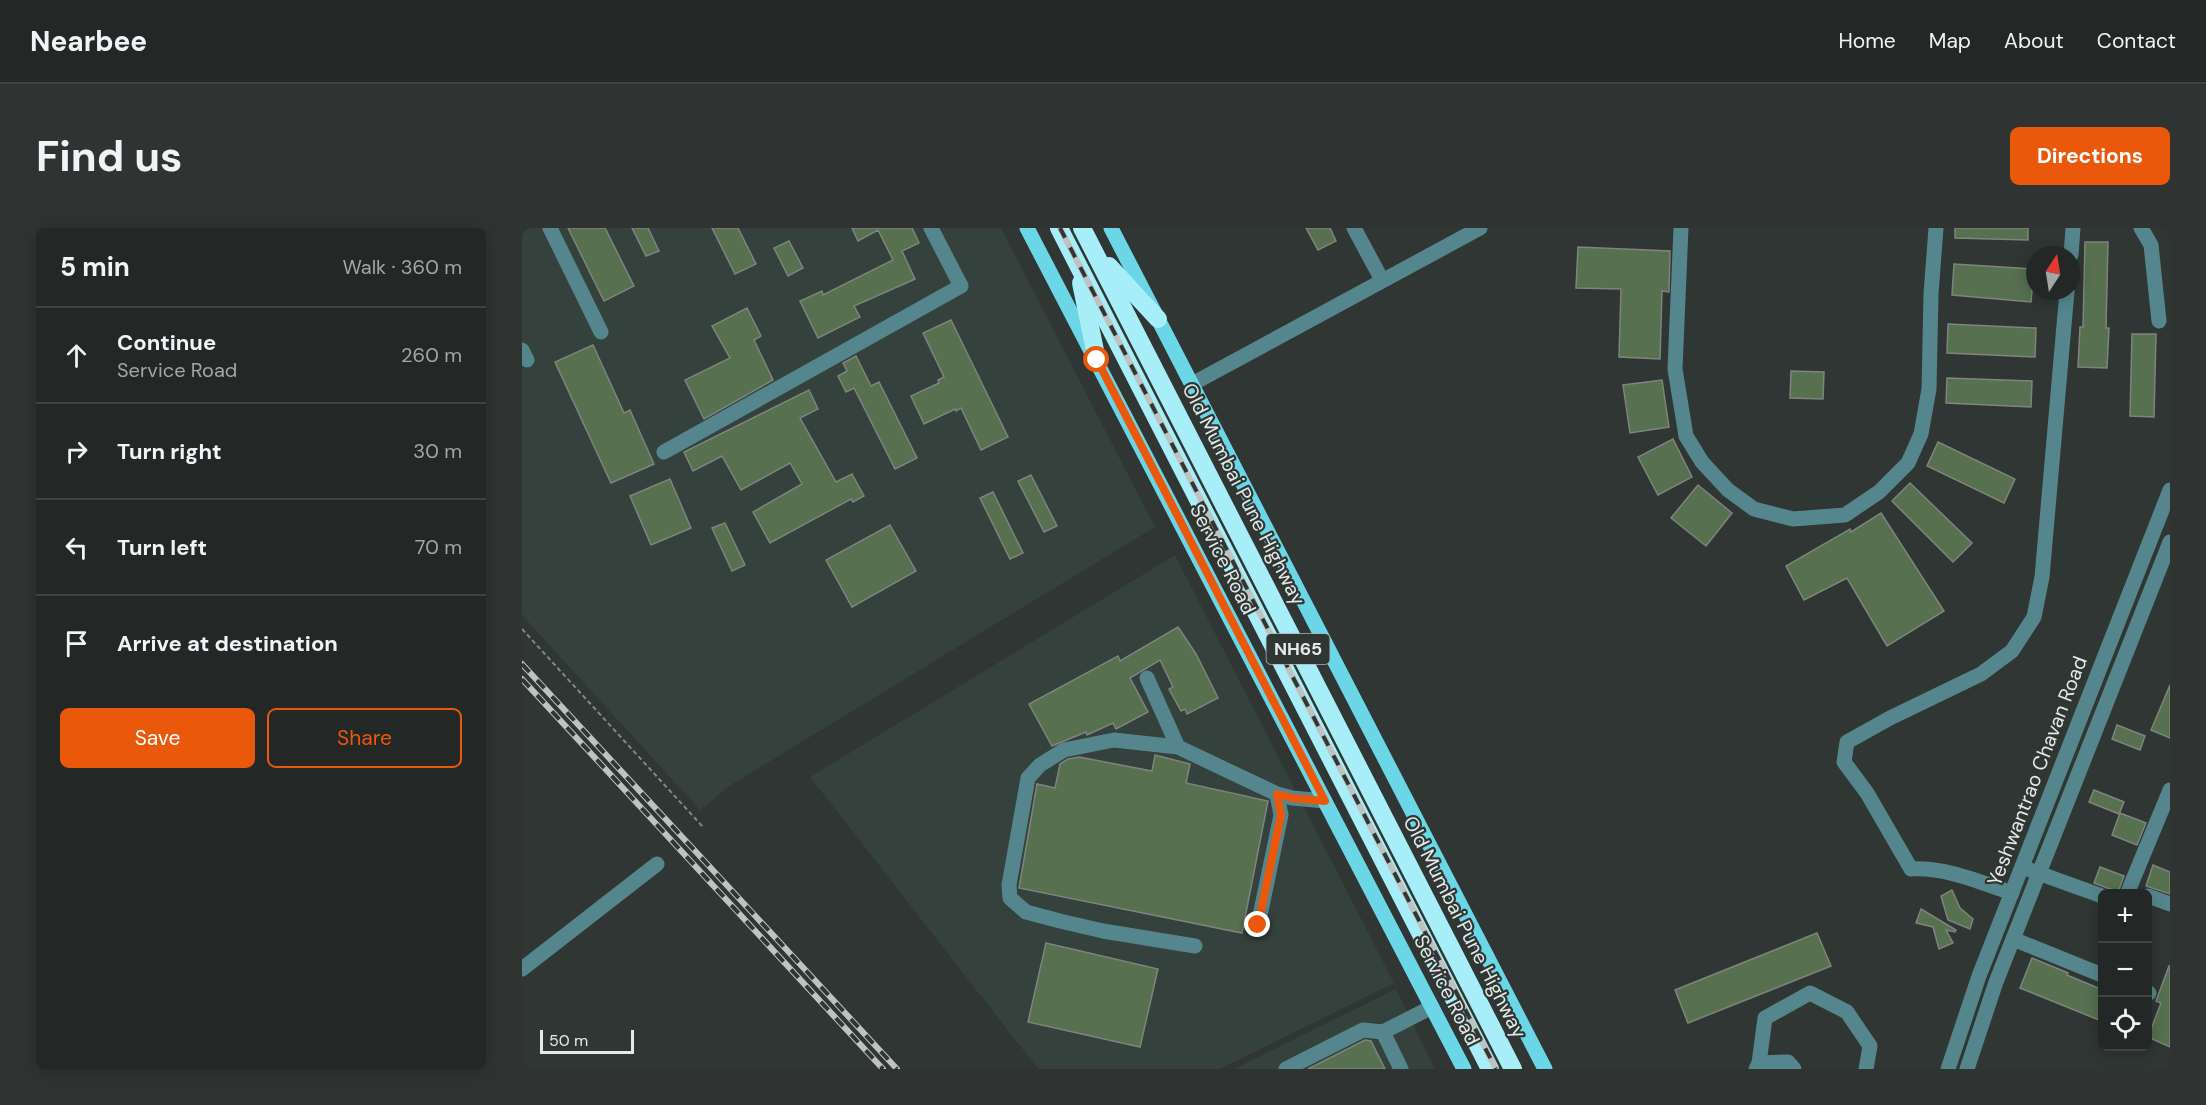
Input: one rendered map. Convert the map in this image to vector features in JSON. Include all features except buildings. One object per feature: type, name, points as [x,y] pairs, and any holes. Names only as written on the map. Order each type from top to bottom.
[{"type":"highway","name":"NH65","points":[[1059,228],[1490,1069]]},
{"type":"highway","name":"Old Mumbai Pune Highway","points":[[1082,228],[1513,1069]]},
{"type":"highway","points":[[1093,249],[1158,319]]},
{"type":"highway","points":[[1076,260],[1097,360]]},
{"type":"main road","name":"Service Road","points":[[1027,228],[1464,1069]]},
{"type":"main road","points":[[1111,228],[1545,1069]]},
{"type":"street","points":[[550,228],[601,332]]},
{"type":"street","points":[[664,452],[962,286],[931,228]]},
{"type":"street","points":[[1354,228],[1382,280]]},
{"type":"street","points":[[1192,384],[1480,228]]},
{"type":"street","points":[[1681,228],[1675,369],[1686,436],[1702,462],[1728,490],[1754,509],[1793,519],[1845,515],[1879,492],[1908,463],[1921,434],[1929,389],[1931,294],[1936,228]]},
{"type":"street","points":[[2072,246],[2073,228]]},
{"type":"street","points":[[2140,228],[2151,245],[2159,321]]},
{"type":"street","points":[[2012,893],[1931,868],[1911,869],[1867,793],[1844,762],[1847,742],[1890,718],[1981,674],[2012,651],[2034,617],[2042,577],[2066,300]]},
{"type":"street","name":"Yeshwantrao Chavan Road","points":[[1947,1069],[1979,976],[2170,490]]},
{"type":"street","name":"Yeshwantrao Chavan Road","points":[[1967,1069],[2013,939],[2170,542]]},
{"type":"street","points":[[1147,678],[1178,747]]},
{"type":"street","points":[[1195,946],[1103,931],[1060,921],[1026,912],[1010,898],[1009,885],[1028,778],[1040,765],[1064,750],[1114,740],[1178,747],[1277,794],[1325,801]]},
{"type":"street","points":[[1258,925],[1281,815],[1277,794]]},
{"type":"street","points":[[2134,889],[2168,799]]},
{"type":"street","points":[[522,969],[657,864]]},
{"type":"street","points":[[2022,867],[2098,894]]},
{"type":"street","points":[[2152,897],[2170,904]]},
{"type":"street","points":[[2013,939],[2098,973]]},
{"type":"street","points":[[1794,1069],[1788,1062],[1758,1066],[1765,1018],[1810,993],[1847,1012],[1870,1046],[1866,1069]]},
{"type":"street","points":[[1286,1069],[1363,1030],[1383,1032],[1432,1007]]},
{"type":"street","points":[[1383,1032],[1401,1069]]},
{"type":"path","points":[[522,629],[703,827]]},
{"type":"shaded area","points":[[522,228],[1001,228],[1155,527],[731,785],[700,810],[522,615]]},
{"type":"shaded area","points":[[1175,555],[1394,983],[1220,1069],[1038,1069],[810,777]]},
{"type":"shaded area","points":[[1396,989],[1435,1069],[1234,1069]]},
{"type":"railway","points":[[1060,228],[1496,1069]]},
{"type":"railway","points":[[522,664],[897,1069]]},
{"type":"railway","points":[[522,679],[883,1069]]},
{"type":"route","points":[[1097,360],[1325,801],[1277,794],[1281,815],[1258,925]]}]
